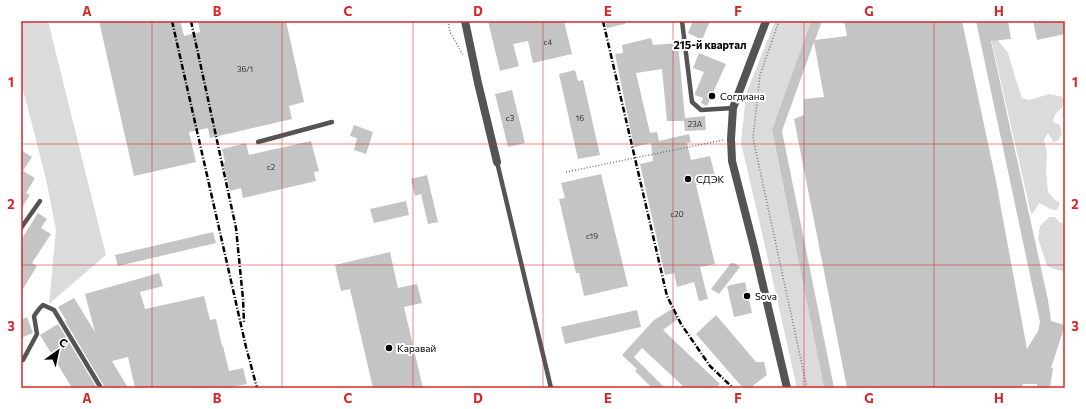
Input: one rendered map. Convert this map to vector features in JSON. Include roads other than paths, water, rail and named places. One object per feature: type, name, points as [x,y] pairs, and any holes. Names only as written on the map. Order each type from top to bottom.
[{"type":"street","points":[[465,21],[497,162]]},
{"type":"street","points":[[766,21],[733,108],[731,139],[732,161],[787,388]]},
{"type":"lane","points":[[682,21],[692,102],[700,110],[733,108]]},
{"type":"lane","points":[[258,142],[332,122]]},
{"type":"lane","points":[[497,162],[551,388]]},
{"type":"lane","points":[[21,228],[40,201]]},
{"type":"lane","points":[[21,360],[23,360],[37,334],[34,316],[43,305],[54,310],[101,388]]},
{"type":"railway","points":[[172,21],[246,347],[257,388]]},
{"type":"railway","points":[[191,21],[236,228],[244,322]]},
{"type":"railway","points":[[603,21],[667,296],[681,324],[710,366],[733,388]]},
{"type":"place","name":"Согдиана","points":[[712,96]]},
{"type":"place","name":"СДЭК","points":[[688,179]]},
{"type":"place","name":"Sova","points":[[747,296]]},
{"type":"place","name":"Каравай","points":[[389,348]]},
{"type":"district","name":"215-й квартал","points":[[710,44]]}]
